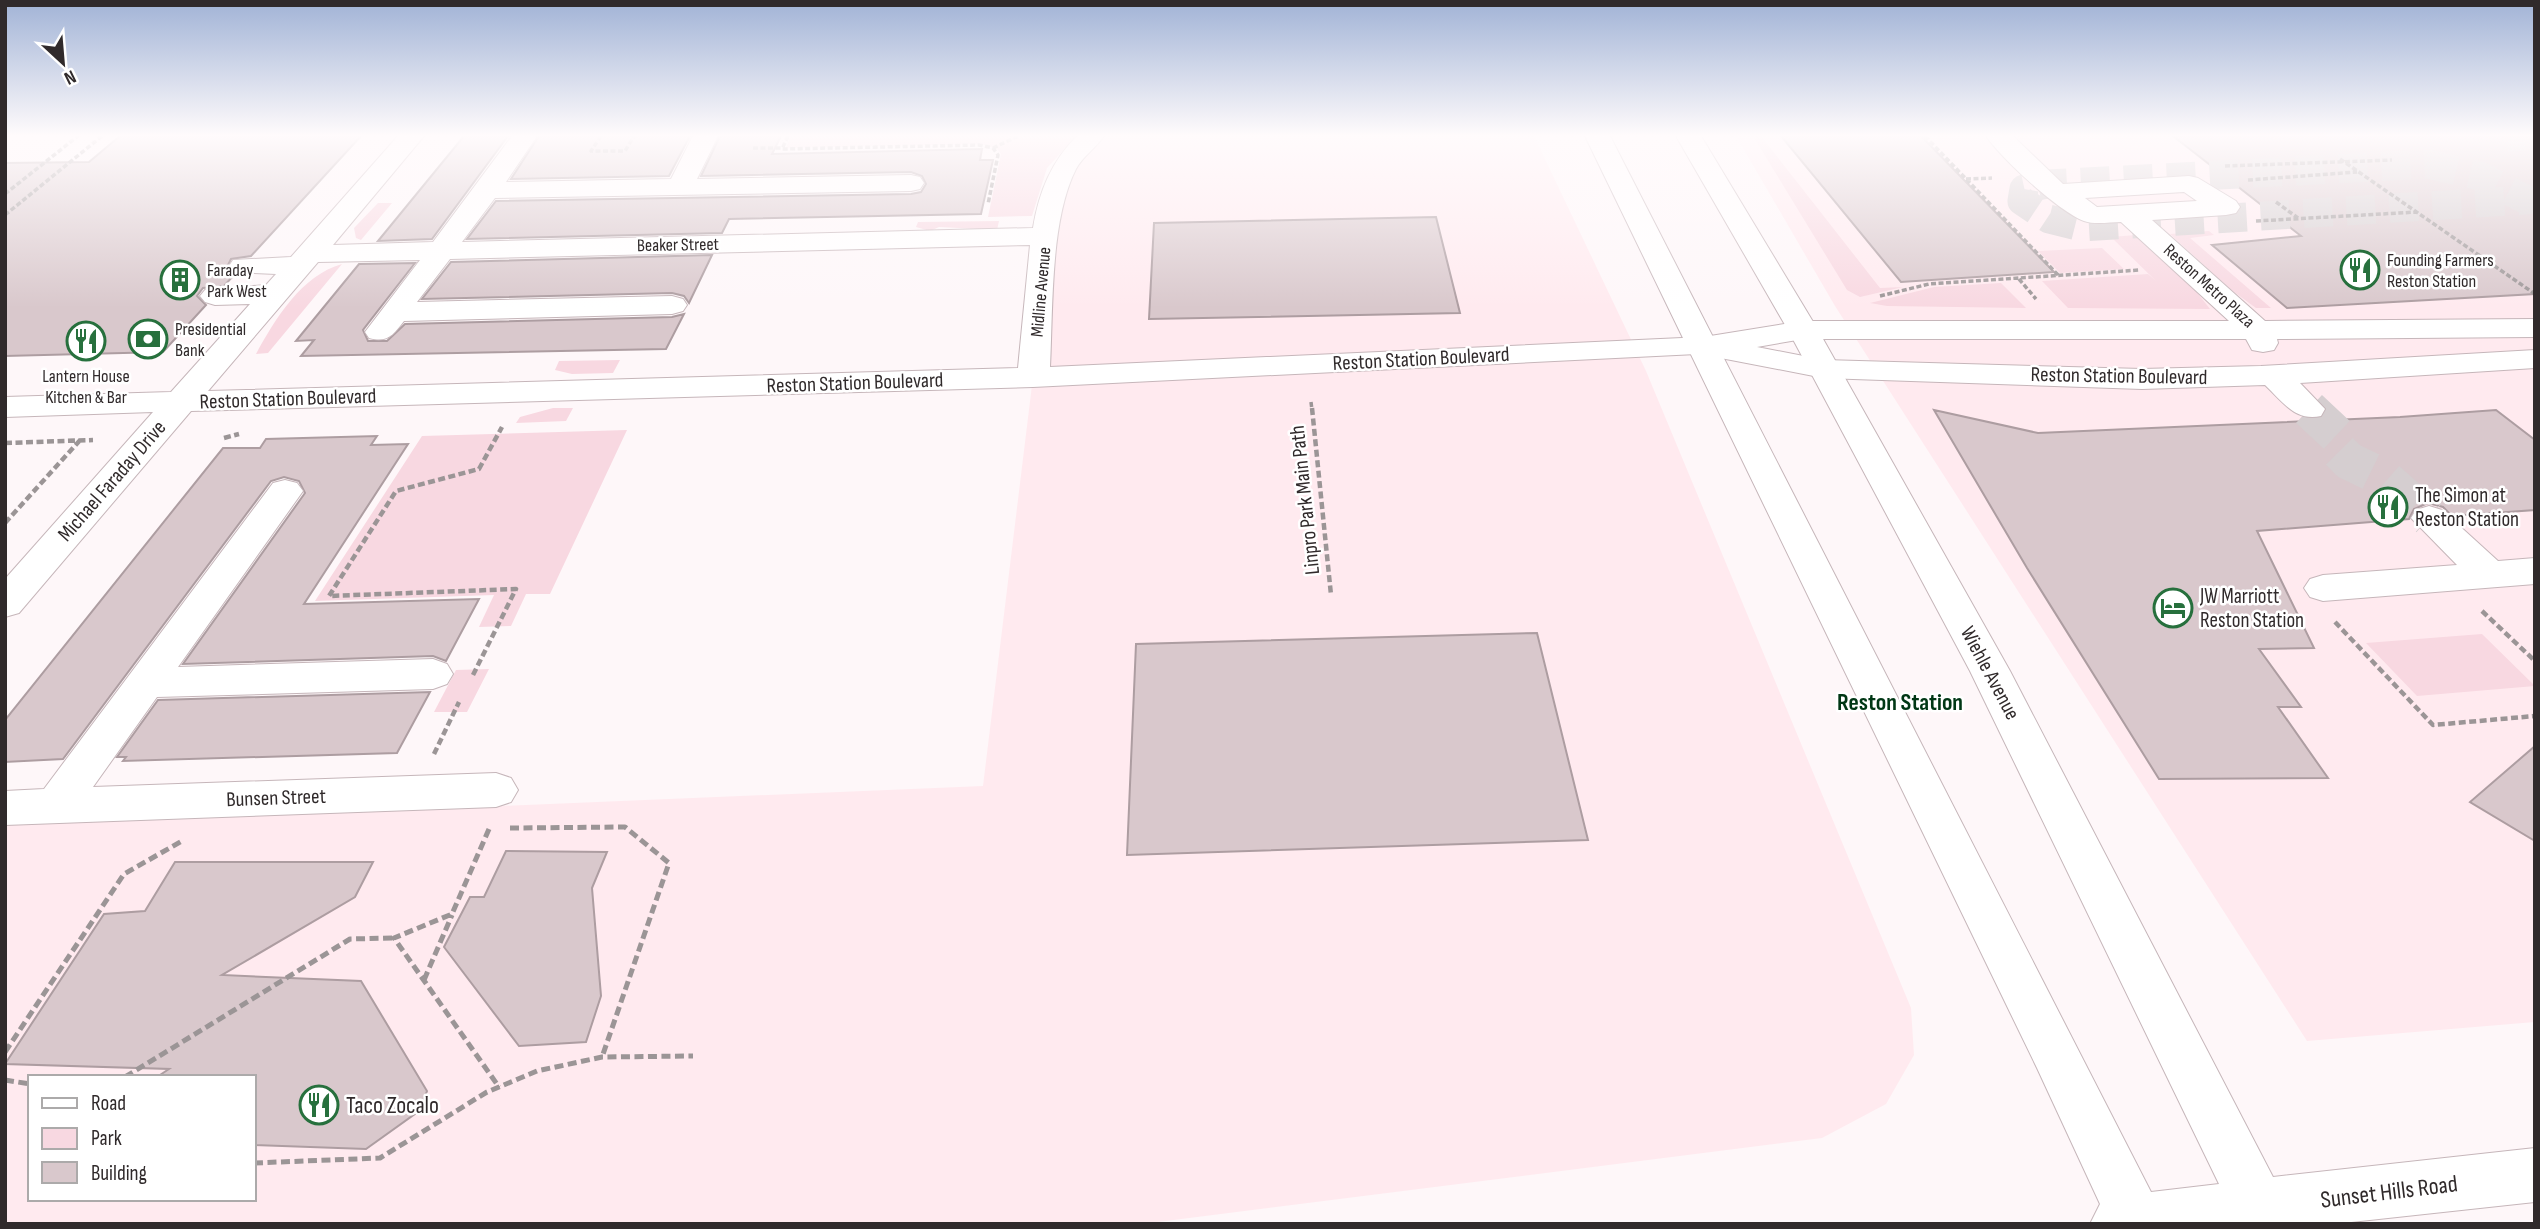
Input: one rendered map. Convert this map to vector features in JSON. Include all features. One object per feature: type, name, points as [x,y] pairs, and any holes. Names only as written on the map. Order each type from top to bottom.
[{"type":"street","name":"Michael Faraday Drive","points":[[5,604],[362,193]]},
{"type":"street","points":[[485,193],[388,322],[672,305]]},
{"type":"street","points":[[894,240],[908,193]]},
{"type":"street","name":"Midline Avenue","points":[[1033,377],[1046,236],[1055,193]]},
{"type":"street","points":[[1626,193],[2055,1052],[2131,1223]]},
{"type":"street","name":"Wiehle Avenue","points":[[1722,193],[1803,330],[1990,671],[2264,1216]]},
{"type":"street","name":"Reston Metro Plaza","points":[[2059,193],[2092,215],[2226,207],[2204,193]]},
{"type":"street","name":"Reston Metro Plaza","points":[[2128,213],[2258,331]]},
{"type":"street","name":"Beaker Street","points":[[243,266],[443,250],[1046,236]]},
{"type":"street","points":[[215,296],[275,294]]},
{"type":"street","name":"Reston Station Boulevard","points":[[5,407],[1033,377],[1704,346],[1803,330],[2258,331],[2535,328]]},
{"type":"street","points":[[2471,330],[2527,366]]},
{"type":"street","points":[[2183,379],[2228,359],[2259,350],[2263,343],[2258,331]]},
{"type":"street","name":"Reston Station Boulevard","points":[[1704,346],[1824,369],[2183,379],[2527,366]]},
{"type":"street","points":[[2272,375],[2309,409]]},
{"type":"street","points":[[56,806],[285,491]]},
{"type":"street","points":[[2429,518],[2482,589]]},
{"type":"street","points":[[2332,601],[2482,589],[2535,571]]},
{"type":"street","points":[[146,683],[433,674]]},
{"type":"street","name":"Bunsen Street","points":[[5,808],[56,806],[493,809]]},
{"type":"street","name":"Sunset Hills Road","points":[[2131,1223],[2264,1216],[2370,1192],[2535,1175]]},
{"type":"path","points":[[5,215],[32,193]]},
{"type":"path","points":[[1980,193],[2059,276]]},
{"type":"path","points":[[2390,193],[2535,294]]},
{"type":"path","points":[[2276,202],[2299,219]]},
{"type":"path","points":[[2250,222],[2417,212]]},
{"type":"path","points":[[1879,297],[1929,285],[2142,270],[2132,260]]},
{"type":"path","points":[[2018,279],[2040,303]]},
{"type":"path","name":"Linpro Park Main Path","points":[[1311,402],[1331,595]]},
{"type":"path","points":[[502,427],[479,470],[396,491],[329,596],[516,589]]},
{"type":"path","points":[[5,523],[86,434]]},
{"type":"path","points":[[5,443],[93,440]]},
{"type":"path","points":[[2482,589],[2535,661]]},
{"type":"path","points":[[2332,601],[2329,615],[2433,725],[2535,716]]},
{"type":"path","points":[[475,828],[493,809]]},
{"type":"path","points":[[424,980],[493,809]]},
{"type":"path","points":[[493,809],[625,827],[669,863],[602,1057]]},
{"type":"path","points":[[5,1052],[124,874],[190,837]]},
{"type":"path","points":[[128,1075],[350,939],[394,938],[452,914]]},
{"type":"path","points":[[394,938],[499,1087]]},
{"type":"path","points":[[256,1163],[380,1158],[486,1092],[537,1071],[602,1057],[693,1056]]},
{"type":"path","points":[[5,1080],[28,1084]]},
{"type":"shaded area","points":[[1059,193],[1561,193],[1646,371],[1911,1008],[1914,1055],[1886,1104],[1822,1138],[1142,1224],[5,1224],[5,820],[452,808],[983,786],[1033,377]]},
{"type":"shaded area","points":[[1769,193],[2535,193],[2535,1022],[2307,1041],[1835,306]]},
{"type":"green space","points":[[993,193],[1039,193],[1032,216],[988,217]]},
{"type":"green space","points":[[1788,193],[1806,193],[1880,288],[1903,287],[1860,297],[1847,290]]},
{"type":"green space","points":[[378,203],[392,203],[361,240],[356,238],[354,228]]},
{"type":"green space","points":[[999,221],[997,230],[939,227],[930,231],[916,227],[918,222]]},
{"type":"green space","points":[[2209,231],[2214,235],[2190,238],[2271,308],[2256,308],[2230,289],[2170,234]]},
{"type":"green space","points":[[2136,235],[2195,290],[2210,309],[2068,308],[2042,281],[2148,274],[2156,281],[2111,237]]},
{"type":"green space","points":[[2102,248],[2124,269],[2060,273],[2038,251]]},
{"type":"green space","points":[[342,264],[268,353],[256,354],[281,313],[302,288],[314,278]]},
{"type":"green space","points":[[2001,283],[2026,308],[1887,306],[1870,303],[1934,287]]},
{"type":"green space","points":[[620,360],[613,373],[572,374],[555,370],[559,361]]},
{"type":"green space","points":[[553,408],[573,408],[566,421],[516,423],[520,417]]},
{"type":"green space","points":[[627,430],[550,594],[526,594],[511,626],[479,627],[494,595],[315,601],[422,436]]},
{"type":"green space","points":[[2482,634],[2535,686],[2417,696],[2366,643]]},
{"type":"green space","points":[[489,669],[467,712],[434,712],[456,670]]},
{"type":"building","name":"Faraday Park West","points":[[5,193],[308,193],[251,256],[231,259],[227,267],[234,275],[224,286],[203,288],[197,296],[206,305],[163,352],[5,356]]},
{"type":"building","points":[[417,193],[466,193],[432,239],[378,241]]},
{"type":"building","points":[[986,193],[981,214],[729,219],[722,233],[467,239],[496,201]]},
{"type":"building","points":[[1828,193],[1977,193],[2054,272],[1901,282]]},
{"type":"building","points":[[2246,193],[2535,193],[2535,294],[2287,308],[2212,245],[2301,236]]},
{"type":"building","points":[[1436,217],[1460,313],[1149,319],[1154,223]]},
{"type":"building","points":[[712,255],[689,303],[684,296],[672,293],[422,299],[451,262]]},
{"type":"building","points":[[415,263],[363,330],[368,341],[387,341],[405,324],[672,317],[684,314],[666,349],[301,356],[314,340],[296,341],[359,264]]},
{"type":"building","name":"JW Marriott Reston Station","points":[[1934,410],[2038,433],[2400,417],[2496,410],[2535,440],[2535,510],[2452,516],[2443,507],[2428,503],[2414,509],[2409,519],[2257,531],[2314,648],[2259,649],[2301,707],[2278,707],[2328,778],[2159,779],[2027,568]]},
{"type":"building","points":[[377,436],[371,445],[408,444],[304,604],[479,599],[446,661],[433,656],[183,664],[305,493],[299,481],[284,477],[271,481],[63,759],[5,762],[5,720],[223,448],[260,448],[266,439]]},
{"type":"building","points":[[1537,633],[1588,840],[1127,855],[1136,644]]},
{"type":"building","points":[[430,692],[397,753],[123,761],[126,757],[117,757],[158,700]]},
{"type":"building","points":[[2535,746],[2535,841],[2470,802]]},
{"type":"building","points":[[506,851],[607,852],[592,888],[601,996],[586,1042],[519,1046],[444,947],[470,897],[484,897]]},
{"type":"building","points":[[175,862],[373,862],[355,897],[222,975],[361,981],[427,1091],[419,1111],[366,1149],[256,1145],[256,1075],[160,1075],[169,1069],[5,1064],[104,914],[145,911]]},
{"type":"tunnel","points":[[2023,193],[2022,201],[2049,219],[2081,227],[2527,200],[2514,193]]},
{"type":"tunnel","points":[[2309,409],[2339,437],[2338,450],[2349,461],[2384,478],[2429,518]]},
{"type":"place","name":"Founding Farmers Reston Station","points":[[2360,270]]},
{"type":"place","name":"Faraday Park West","points":[[180,280]]},
{"type":"place","name":"Presidential Bank","points":[[148,339]]},
{"type":"place","name":"Lantern House Kitchen & Bar","points":[[86,341]]},
{"type":"place","name":"The Simon at Reston Station","points":[[2388,507]]},
{"type":"place","name":"JW Marriott Reston Station","points":[[2173,608]]},
{"type":"place","name":"Taco Zocalo","points":[[319,1105]]},
{"type":"district","name":"Reston Station","points":[[1900,702]]}]
